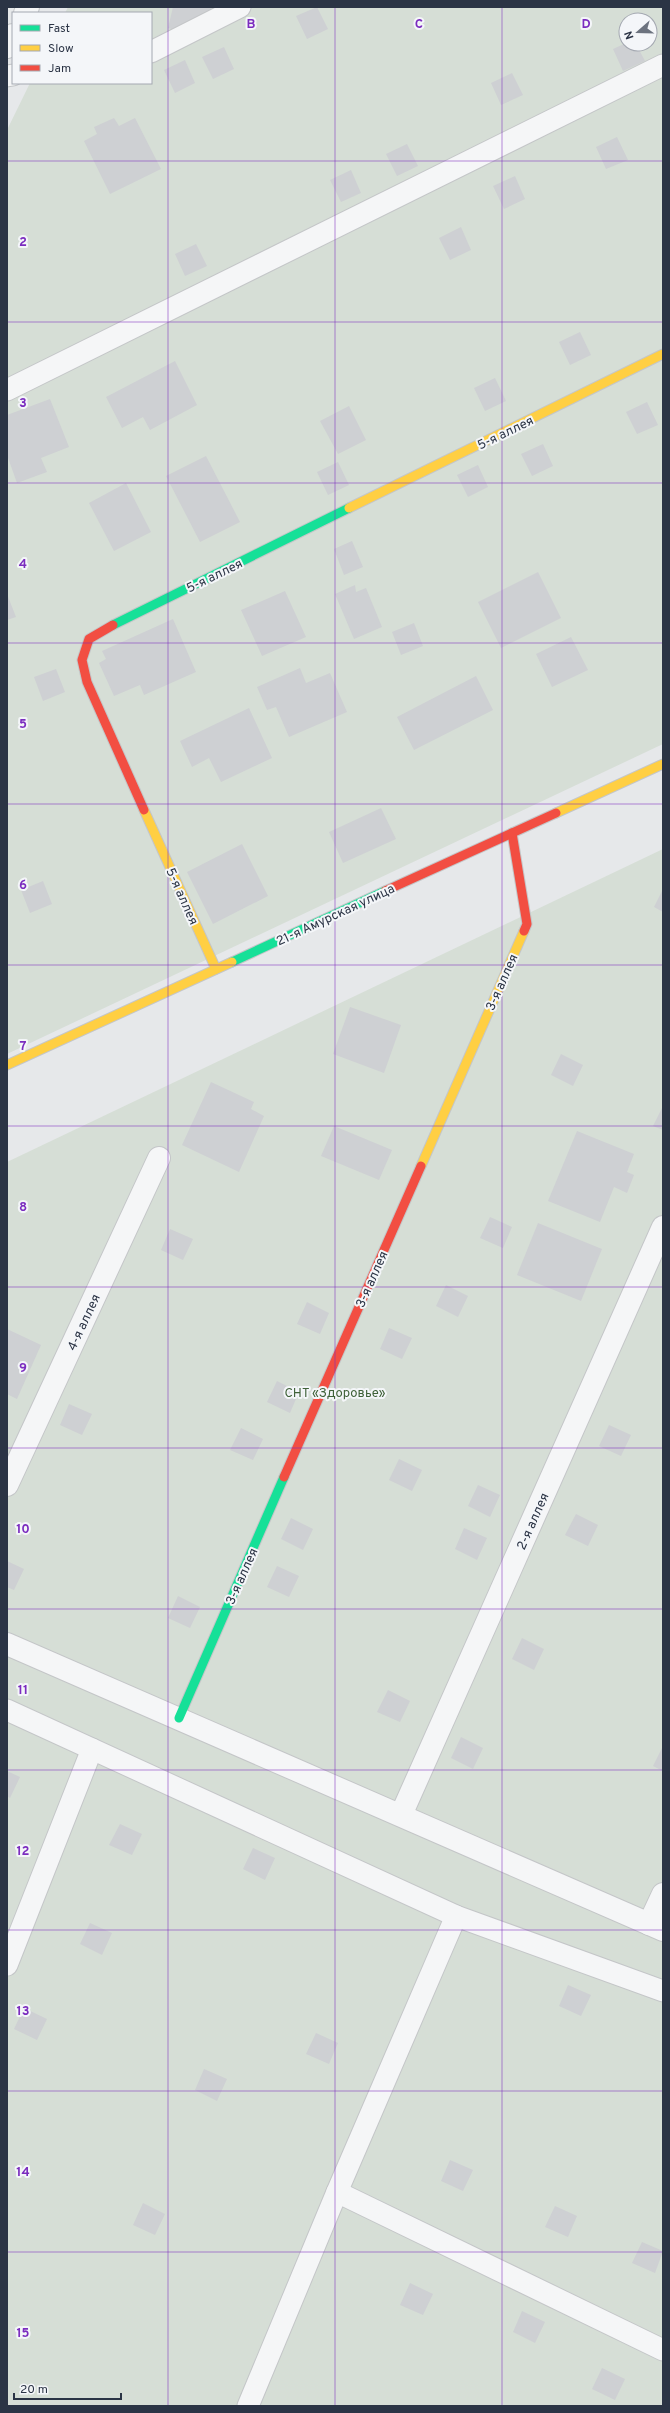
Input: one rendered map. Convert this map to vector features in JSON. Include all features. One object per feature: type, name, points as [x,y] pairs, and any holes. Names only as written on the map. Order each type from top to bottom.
[{"type":"street","points":[[7,47],[12,37]]},
{"type":"street","name":"5-я аллея","points":[[216,969],[87,682],[82,660],[89,639],[108,627],[663,354]]},
{"type":"street","name":"21-я Амурская улица","points":[[7,1065],[663,764]]},
{"type":"street","name":"3-я аллея","points":[[179,1718],[527,924],[512,833]]},
{"type":"street","name":"4-я аллея","points":[[7,1485],[159,1158]]},
{"type":"street","name":"2-я аллея","points":[[401,1815],[663,1227]]},
{"type":"street","points":[[7,1644],[656,1927],[663,1894]]},
{"type":"lane","points":[[152,51],[240,7]]},
{"type":"lane","points":[[7,390],[663,65]]},
{"type":"lane","points":[[7,1710],[456,1916],[663,1991]]},
{"type":"lane","points":[[7,1965],[92,1749]]},
{"type":"lane","points":[[248,2406],[337,2192],[456,1916]]},
{"type":"lane","points":[[337,2192],[663,2350]]},
{"type":"green space","points":[[68,7],[663,7],[663,744],[7,1054],[7,130],[30,84],[152,84],[152,12],[66,12]]},
{"type":"green space","name":"СНТ «Здоровье»","points":[[663,849],[663,2406],[7,2406],[7,1162]]},
{"type":"building","points":[[173,7],[212,7],[210,14],[182,32],[168,28]]},
{"type":"building","points":[[317,7],[328,29],[307,39],[296,16]]},
{"type":"building","points":[[224,47],[234,69],[213,79],[202,57]]},
{"type":"building","points":[[618,47],[618,52],[640,52],[645,61],[623,71],[613,49]]},
{"type":"building","points":[[185,60],[195,83],[175,93],[164,70]]},
{"type":"building","points":[[512,73],[523,95],[501,105],[491,83]]},
{"type":"building","points":[[114,118],[119,126],[135,118],[161,169],[110,194],[84,141],[97,134],[94,127]]},
{"type":"building","points":[[617,137],[628,160],[606,169],[596,147]]},
{"type":"building","points":[[407,144],[418,166],[397,176],[386,154]]},
{"type":"building","points":[[351,170],[361,193],[341,202],[330,180]]},
{"type":"building","points":[[515,176],[525,199],[504,209],[493,186]]},
{"type":"building","points":[[461,227],[471,250],[450,260],[439,238]]},
{"type":"building","points":[[196,244],[207,266],[185,276],[175,254]]},
{"type":"building","points":[[580,332],[591,355],[570,365],[559,342]]},
{"type":"building","points":[[175,361],[197,405],[150,430],[143,417],[122,428],[106,397]]},
{"type":"building","points":[[495,378],[506,401],[485,411],[474,388]]},
{"type":"building","points":[[50,399],[69,447],[41,458],[47,472],[17,483],[7,455],[7,415]]},
{"type":"building","points":[[647,402],[658,425],[637,434],[626,412]]},
{"type":"building","points":[[349,406],[366,440],[338,454],[320,421]]},
{"type":"building","points":[[543,444],[553,466],[532,476],[521,454]]},
{"type":"building","points":[[206,456],[240,522],[200,542],[166,476]]},
{"type":"building","points":[[338,462],[349,485],[328,495],[317,472]]},
{"type":"building","points":[[478,465],[488,487],[468,497],[457,475]]},
{"type":"building","points":[[126,483],[151,532],[114,551],[89,503]]},
{"type":"building","points":[[352,541],[363,567],[344,575],[334,549]]},
{"type":"building","points":[[538,572],[561,618],[501,648],[478,602]]},
{"type":"building","points":[[355,585],[356,592],[366,588],[382,627],[354,639],[335,594]]},
{"type":"building","points":[[285,591],[306,637],[262,656],[241,610]]},
{"type":"building","points":[[7,594],[16,617],[7,620]]},
{"type":"building","points":[[173,619],[196,672],[144,695],[140,685],[114,696],[99,663],[106,659],[102,651]]},
{"type":"building","points":[[414,623],[423,646],[401,655],[392,632]]},
{"type":"building","points":[[571,637],[588,670],[552,687],[536,654]]},
{"type":"building","points":[[300,668],[306,683],[330,673],[347,712],[289,737],[276,707],[267,710],[257,687]]},
{"type":"building","points":[[56,669],[65,692],[43,701],[34,677]]},
{"type":"building","points":[[476,676],[493,710],[414,750],[397,717]]},
{"type":"building","points":[[249,708],[272,758],[221,782],[209,758],[192,767],[180,741]]},
{"type":"building","points":[[381,808],[396,839],[343,863],[329,832]]},
{"type":"building","points":[[242,844],[268,896],[213,924],[187,872]]},
{"type":"building","points":[[43,881],[52,904],[30,913],[21,890]]},
{"type":"building","points":[[663,889],[663,912],[654,907]]},
{"type":"building","points":[[350,1007],[401,1025],[384,1073],[333,1054]]},
{"type":"building","points":[[561,1054],[583,1065],[573,1086],[551,1075]]},
{"type":"building","points":[[211,1082],[254,1102],[251,1109],[264,1116],[239,1172],[182,1145]]},
{"type":"building","points":[[663,1106],[663,1130],[653,1126]]},
{"type":"building","points":[[334,1126],[392,1150],[379,1180],[321,1156]]},
{"type":"building","points":[[577,1131],[634,1154],[627,1172],[634,1175],[627,1193],[614,1187],[600,1222],[548,1201]]},
{"type":"building","points":[[490,1217],[512,1227],[503,1248],[480,1238]]},
{"type":"building","points":[[538,1223],[602,1249],[581,1301],[517,1275]]},
{"type":"building","points":[[170,1229],[193,1239],[183,1260],[161,1250]]},
{"type":"building","points":[[446,1285],[468,1296],[458,1317],[436,1306]]},
{"type":"building","points":[[307,1302],[329,1313],[320,1334],[297,1324]]},
{"type":"building","points":[[389,1328],[412,1338],[402,1359],[380,1349]]},
{"type":"building","points":[[7,1329],[41,1345],[17,1399],[7,1394]]},
{"type":"building","points":[[277,1381],[299,1392],[290,1413],[267,1402]]},
{"type":"building","points":[[69,1404],[92,1414],[82,1435],[60,1425]]},
{"type":"building","points":[[609,1425],[631,1435],[621,1456],[599,1446]]},
{"type":"building","points":[[241,1428],[263,1439],[253,1460],[230,1450]]},
{"type":"building","points":[[399,1459],[422,1470],[412,1491],[389,1480]]},
{"type":"building","points":[[478,1485],[500,1495],[490,1517],[468,1506]]},
{"type":"building","points":[[576,1514],[598,1525],[588,1546],[565,1535]]},
{"type":"building","points":[[291,1518],[313,1529],[303,1550],[281,1539]]},
{"type":"building","points":[[464,1528],[487,1538],[477,1560],[455,1549]]},
{"type":"building","points":[[7,1561],[24,1569],[14,1590],[7,1587]]},
{"type":"building","points":[[277,1566],[299,1576],[289,1597],[267,1587]]},
{"type":"building","points":[[178,1596],[200,1607],[190,1628],[168,1618]]},
{"type":"building","points":[[522,1638],[544,1649],[534,1670],[512,1659]]},
{"type":"building","points":[[388,1690],[410,1701],[400,1722],[377,1712]]},
{"type":"building","points":[[461,1737],[483,1748],[473,1769],[451,1758]]},
{"type":"building","points":[[663,1746],[663,1771],[653,1766]]},
{"type":"building","points":[[7,1771],[20,1777],[10,1798],[7,1796]]},
{"type":"building","points":[[120,1824],[142,1834],[132,1855],[109,1845]]},
{"type":"building","points":[[253,1848],[275,1858],[265,1880],[243,1869]]},
{"type":"building","points":[[90,1923],[112,1933],[102,1955],[80,1944]]},
{"type":"building","points":[[568,1985],[591,1995],[581,2016],[559,2006]]},
{"type":"building","points":[[24,2008],[47,2019],[37,2040],[14,2029]]},
{"type":"building","points":[[316,2033],[338,2043],[329,2064],[306,2054]]},
{"type":"building","points":[[204,2069],[227,2079],[217,2101],[195,2090]]},
{"type":"building","points":[[450,2160],[473,2170],[463,2191],[441,2181]]},
{"type":"building","points":[[143,2203],[165,2214],[155,2235],[133,2225]]},
{"type":"building","points":[[555,2206],[577,2216],[568,2237],[545,2227]]},
{"type":"building","points":[[642,2242],[663,2251],[655,2273],[632,2263]]},
{"type":"building","points":[[410,2283],[433,2294],[423,2315],[400,2305]]},
{"type":"building","points":[[522,2311],[545,2322],[535,2343],[513,2332]]},
{"type":"building","points":[[602,2368],[625,2379],[615,2400],[592,2389]]},
{"type":"traffic: fast","points":[[113,625],[349,508]]},
{"type":"traffic: fast","points":[[232,962],[385,891]]},
{"type":"traffic: fast","points":[[179,1718],[284,1477]]},
{"type":"traffic: slow","points":[[349,508],[663,354]]},
{"type":"traffic: slow","points":[[556,813],[663,764]]},
{"type":"traffic: slow","points":[[144,810],[216,969]]},
{"type":"traffic: slow","points":[[421,1166],[524,931]]},
{"type":"traffic: slow","points":[[7,1065],[232,962]]},
{"type":"traffic: jam","points":[[113,625],[89,639],[82,660],[87,682],[144,810]]},
{"type":"traffic: jam","points":[[385,891],[556,813]]},
{"type":"traffic: jam","points":[[512,833],[527,924],[524,931]]},
{"type":"traffic: jam","points":[[284,1477],[421,1166]]}]
